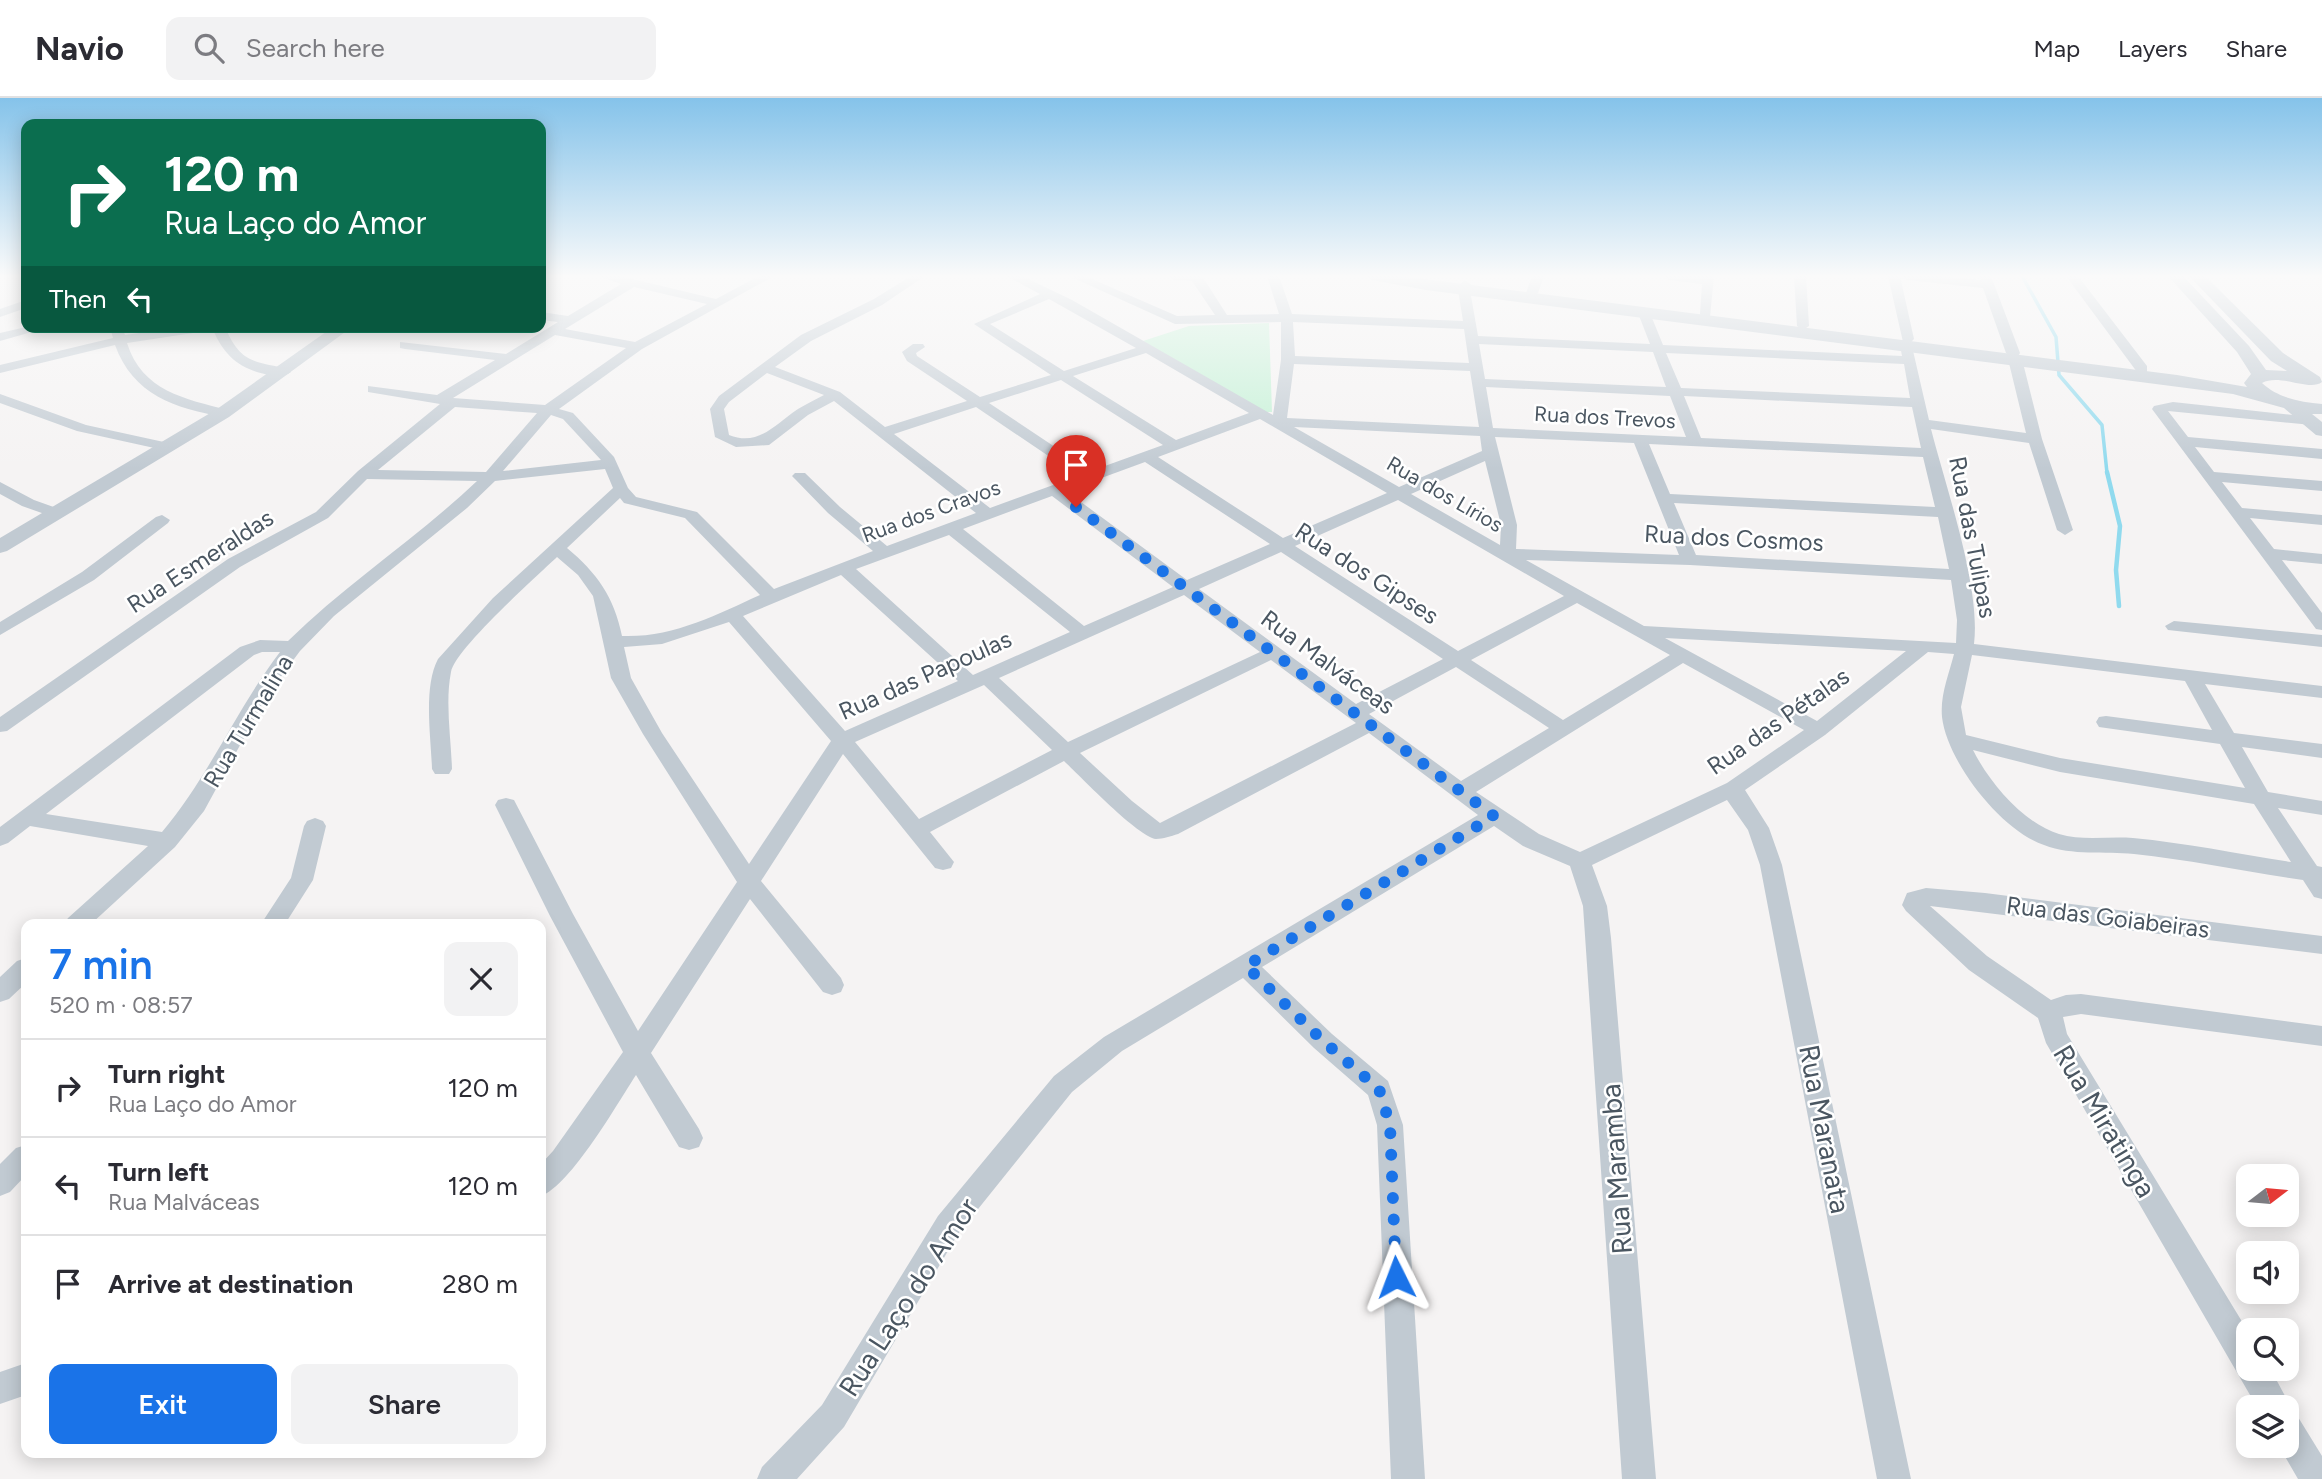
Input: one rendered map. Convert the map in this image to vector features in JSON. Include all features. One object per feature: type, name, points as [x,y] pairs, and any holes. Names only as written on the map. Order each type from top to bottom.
[{"type":"street","points":[[0,369],[9,348],[68,340]]},
{"type":"street","points":[[119,340],[123,356],[134,373],[154,390],[192,407],[223,413]]},
{"type":"street","points":[[224,340],[229,353],[250,367],[284,372]]},
{"type":"street","points":[[0,547],[223,413],[326,340]]},
{"type":"street","name":"Rua Esmeraldas","points":[[0,726],[234,563],[273,540],[312,522],[446,401],[507,358],[538,340]]},
{"type":"street","points":[[606,340],[637,346]]},
{"type":"street","name":"Rua Turmalina","points":[[81,919],[167,841],[209,784],[259,692],[293,647],[328,612],[435,527],[490,477],[525,433],[548,410],[648,340]]},
{"type":"street","points":[[803,340],[718,405],[725,440],[764,442],[803,412],[835,395]]},
{"type":"street","points":[[1006,340],[1175,446]]},
{"type":"street","name":"Rua dos Lírios","points":[[1131,340],[1279,422],[1577,596],[1818,730]]},
{"type":"street","points":[[1279,422],[1288,360],[1288,340]]},
{"type":"street","points":[[1472,340],[1489,432],[1490,453],[1509,525],[1510,541],[1506,554]]},
{"type":"street","points":[[1569,340],[1657,348],[1811,355],[1907,348]]},
{"type":"street","points":[[1654,340],[1695,442]]},
{"type":"street","points":[[1808,340],[1811,355]]},
{"type":"street","points":[[1866,340],[1907,348],[2014,356],[2236,380],[2284,374],[2318,382]]},
{"type":"street","name":"Rua das Tulipas","points":[[1906,340],[1959,575],[1966,624],[1966,649],[1951,716],[1956,739],[1983,780],[2018,820],[2052,840],[2153,848],[2318,880]]},
{"type":"street","points":[[2008,340],[2035,439],[2065,530]]},
{"type":"street","points":[[2121,340],[2142,369]]},
{"type":"street","points":[[2235,340],[2243,349],[2257,377],[2255,387],[2319,420]]},
{"type":"street","points":[[2260,340],[2277,357],[2318,382]]},
{"type":"street","points":[[405,345],[507,358]]},
{"type":"street","points":[[918,347],[909,352],[912,358],[1089,478]]},
{"type":"street","points":[[884,432],[1146,349]]},
{"type":"street","points":[[2014,356],[2216,386],[2281,401]]},
{"type":"street","points":[[1288,360],[1475,367]]},
{"type":"street","points":[[765,368],[835,395],[988,515]]},
{"type":"street","points":[[1480,383],[1919,403]]},
{"type":"street","points":[[373,389],[446,401],[548,410],[568,416],[587,434],[611,464],[621,489],[635,503],[679,510],[691,515],[770,595]]},
{"type":"street","points":[[0,398],[82,428],[168,447]]},
{"type":"street","points":[[2319,420],[2173,406],[2159,409],[2322,625]]},
{"type":"street","name":"Rua dos Cravos","points":[[614,641],[653,640],[731,614],[770,595],[1263,413]]},
{"type":"street","name":"Rua dos Trevos","points":[[1279,422],[1930,453]]},
{"type":"street","points":[[1923,424],[2035,439]]},
{"type":"street","points":[[1640,441],[1690,560]]},
{"type":"street","points":[[2182,441],[2322,454]]},
{"type":"street","name":"Rua das Papoulas","points":[[546,1178],[563,1160],[637,1053],[842,740],[1490,453]]},
{"type":"street","name":"Rua dos Gipses","points":[[1146,456],[1562,728]]},
{"type":"street","points":[[363,474],[490,477],[611,464]]},
{"type":"street","points":[[800,476],[834,510],[885,553]]},
{"type":"street","points":[[2209,476],[2322,486]]},
{"type":"street","points":[[0,487],[28,503],[56,513]]},
{"type":"street","points":[[442,769],[440,687],[442,668],[447,659],[468,633],[621,489]]},
{"type":"street","name":"Rua Malváceas","points":[[1054,491],[1365,718],[1494,816],[1531,840],[1580,861]]},
{"type":"street","points":[[1662,498],[1943,512]]},
{"type":"street","points":[[2237,512],[2322,520]]},
{"type":"street","points":[[0,630],[88,576],[162,520]]},
{"type":"street","points":[[951,528],[1082,634]]},
{"type":"street","points":[[556,548],[595,585],[608,610],[621,678],[653,734],[749,882],[832,985]]},
{"type":"street","name":"Rua dos Cosmos","points":[[1506,554],[1690,560],[1959,575]]},
{"type":"street","points":[[2268,554],[2322,559]]},
{"type":"street","points":[[844,568],[1067,751],[1156,831],[1170,829],[1190,819],[1365,718],[1454,659],[1577,596]]},
{"type":"street","points":[[2300,596],[2322,598]]},
{"type":"street","points":[[731,614],[842,740],[943,862]]},
{"type":"street","points":[[2174,626],[2322,641]]},
{"type":"street","points":[[1641,631],[1966,649],[2322,692]]},
{"type":"street","points":[[0,838],[247,650],[260,646],[293,647]]},
{"type":"street","name":"Rua das Pétalas","points":[[1580,861],[1734,788],[1818,730],[1923,648]]},
{"type":"street","points":[[916,830],[1067,751],[1274,652]]},
{"type":"street","points":[[1461,791],[1685,654]]},
{"type":"street","points":[[2192,677],[2262,800],[2318,880]]},
{"type":"street","points":[[2106,722],[2322,751]]},
{"type":"street","points":[[1956,739],[2060,765],[2322,808]]},
{"type":"street","name":"Rua Maranata","points":[[1734,788],[1758,828],[1770,865],[1894,1479]]},
{"type":"street","points":[[506,805],[637,1053],[689,1138]]},
{"type":"street","name":"Rua Laço do Amor","points":[[774,1479],[833,1416],[948,1225],[1063,1084],[1113,1044],[1494,816]]},
{"type":"street","points":[[26,818],[167,841]]},
{"type":"street","points":[[276,919],[302,880],[315,826]]},
{"type":"street","name":"Rua Maramba","points":[[1580,861],[1595,906],[1600,938],[1639,1479]]},
{"type":"street","name":"Rua das Goiabeiras","points":[[1923,916],[1914,905],[1915,899],[1952,898],[2322,945]]},
{"type":"street","name":"Rua Miratinga","points":[[1923,916],[1978,962],[2049,1013],[2054,1035],[2236,1341]]},
{"type":"street","points":[[1246,966],[1323,1041],[1379,1089],[1385,1103],[1390,1125],[1408,1479]]},
{"type":"street","points":[[0,992],[21,973]]},
{"type":"street","points":[[2049,1013],[2066,1005],[2081,1004],[2322,1036]]},
{"type":"street","points":[[0,1183],[21,1162]]},
{"type":"street","points":[[2299,1448],[2317,1479]]},
{"type":"green space","points":[[1270,340],[1272,412],[1263,412],[1143,341]]},
{"type":"waterway","points":[[2056,340],[2059,375],[2102,425],[2107,473]]},
{"type":"waterway","points":[[2107,472],[2120,526],[2116,570],[2119,606]]},
{"type":"route","points":[[1076,507],[1357,712],[1494,816],[1246,966],[1323,1041],[1379,1089],[1390,1125],[1396,1277]]}]
